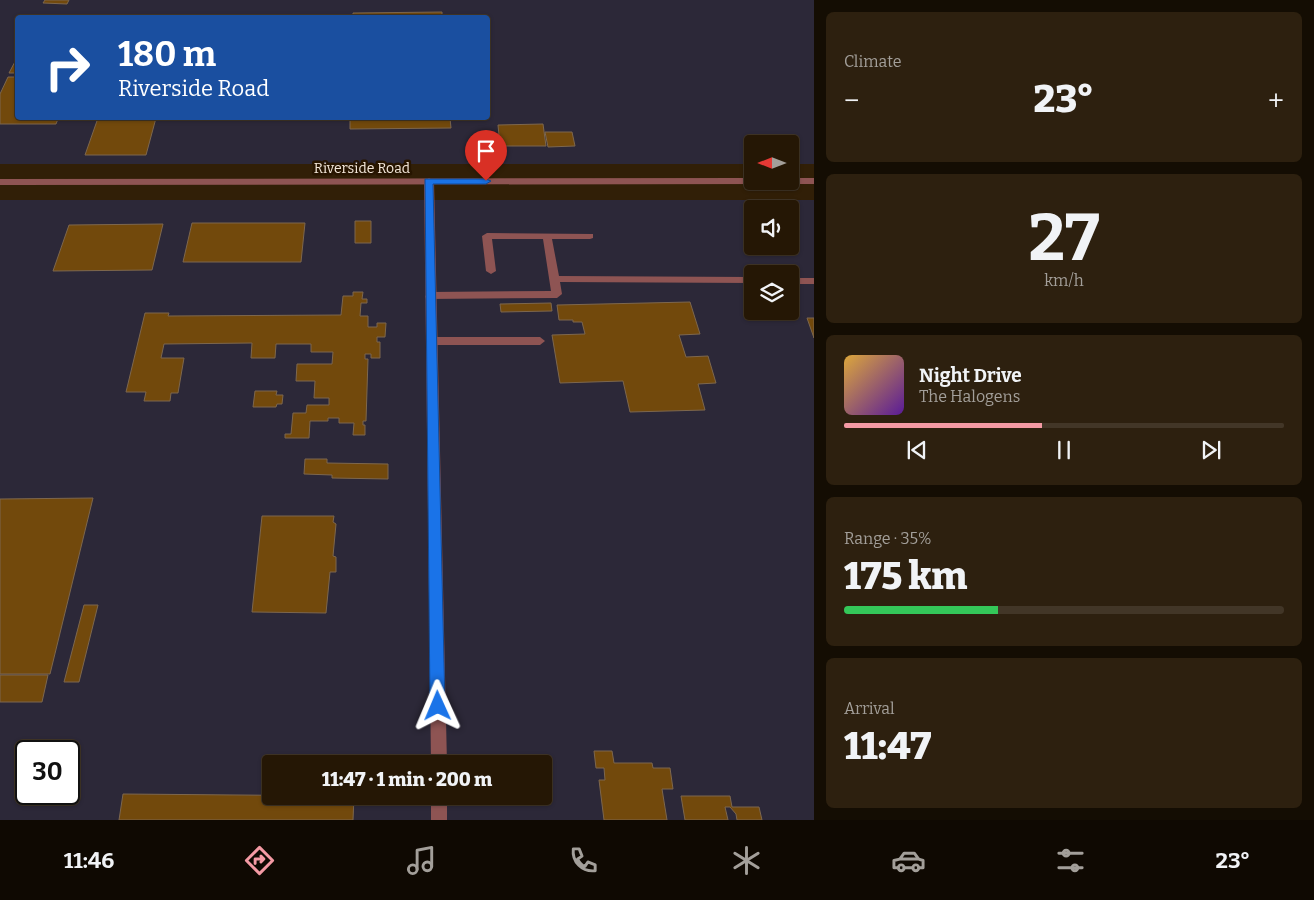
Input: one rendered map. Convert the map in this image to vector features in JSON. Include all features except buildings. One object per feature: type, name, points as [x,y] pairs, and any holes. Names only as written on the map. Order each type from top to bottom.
[{"type":"street","points":[[429,181],[438,755]]},
{"type":"street","name":"Riverside Road","points":[[0,182],[814,182]]},
{"type":"street","points":[[439,805],[440,820]]},
{"type":"lane","points":[[491,271],[487,236],[590,236]]},
{"type":"lane","points":[[430,296],[557,294],[548,236]]},
{"type":"lane","points":[[555,279],[744,280]]},
{"type":"lane","points":[[799,281],[814,281]]},
{"type":"lane","points":[[432,341],[540,341]]},
{"type":"shaded area","points":[[0,0],[814,0],[814,164],[799,164],[799,135],[744,135],[744,164],[0,164]]},
{"type":"shaded area","points":[[0,200],[744,200],[744,255],[799,255],[799,200],[814,200],[814,820],[0,820]]},
{"type":"route","points":[[438,706],[429,181],[486,181]]}]
